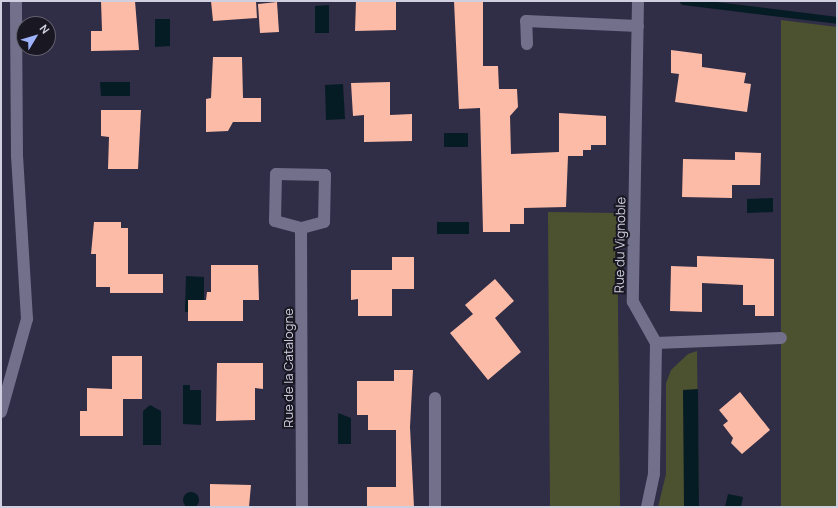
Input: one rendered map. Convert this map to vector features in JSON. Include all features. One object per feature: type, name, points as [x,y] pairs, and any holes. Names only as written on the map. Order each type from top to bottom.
[{"type":"street","points":[[1,412],[27,319],[17,156],[16,1]]},
{"type":"street","name":"Rue du Vignoble","points":[[638,1],[633,302],[656,343]]},
{"type":"street","points":[[527,44],[526,21],[638,26]]},
{"type":"street","points":[[276,174],[324,175],[324,222],[301,228],[275,221],[276,174]]},
{"type":"street","name":"Rue de la Catalogne","points":[[301,228],[302,507]]},
{"type":"street","points":[[647,507],[654,474],[656,343],[781,338]]},
{"type":"street","points":[[435,398],[435,507]]},
{"type":"green space","points":[[781,20],[837,27],[837,507],[781,507]]},
{"type":"green space","points":[[548,212],[617,213],[620,507],[550,507]]},
{"type":"green space","points":[[697,351],[699,507],[658,507],[666,474],[666,383],[671,370],[688,354]]},
{"type":"water","points":[[329,5],[329,33],[315,33],[315,6]]},
{"type":"water","points":[[155,19],[170,19],[170,46],[155,47]]},
{"type":"water","points":[[100,82],[130,82],[130,96],[101,96]]},
{"type":"water","points":[[343,84],[345,119],[326,120],[325,85]]},
{"type":"water","points":[[444,133],[468,133],[468,147],[444,147]]},
{"type":"water","points":[[773,198],[773,212],[747,213],[747,199]]},
{"type":"water","points":[[437,222],[469,222],[469,234],[437,234]]},
{"type":"water","points":[[186,276],[204,277],[204,311],[185,312]]},
{"type":"water","points":[[183,385],[190,385],[190,390],[201,390],[201,425],[183,424]]},
{"type":"water","points":[[698,389],[699,507],[684,507],[683,390]]},
{"type":"water","points":[[150,405],[161,411],[161,445],[143,445],[143,411]]},
{"type":"water","points":[[338,413],[351,418],[351,444],[338,444]]},
{"type":"water","points":[[188,492],[194,492],[199,497],[197,506],[194,508],[188,508],[183,503],[183,497]]},
{"type":"water","points":[[728,494],[743,497],[741,507],[725,507]]},
{"type":"building","points":[[101,1],[135,1],[139,50],[91,51],[91,31],[102,31]]},
{"type":"building","points":[[211,1],[256,1],[257,18],[213,21]]},
{"type":"building","points":[[356,1],[396,1],[396,30],[355,31]]},
{"type":"building","points":[[454,1],[483,1],[483,66],[498,66],[499,89],[517,89],[518,107],[510,116],[511,154],[559,152],[559,113],[606,116],[606,145],[591,145],[591,150],[583,150],[583,156],[568,156],[566,207],[524,208],[524,224],[510,224],[510,232],[483,232],[480,108],[459,109]]},
{"type":"building","points":[[277,2],[279,32],[260,33],[258,4]]},
{"type":"building","points":[[671,50],[702,54],[702,67],[746,73],[744,83],[751,84],[747,112],[675,102],[679,74],[671,73]]},
{"type":"building","points":[[213,57],[242,57],[243,98],[261,98],[261,122],[233,122],[228,131],[206,132],[206,99],[211,98]]},
{"type":"building","points":[[390,82],[390,115],[412,114],[412,141],[364,142],[364,115],[353,116],[351,83]]},
{"type":"building","points":[[101,110],[141,110],[138,169],[108,169],[109,137],[101,136]]},
{"type":"building","points":[[735,152],[761,153],[760,185],[732,185],[732,198],[682,197],[683,159],[735,160]]},
{"type":"building","points":[[94,222],[121,222],[121,228],[128,228],[128,274],[163,274],[163,293],[110,293],[110,287],[96,287],[96,254],[91,254]]},
{"type":"building","points":[[697,256],[774,259],[774,316],[755,316],[755,305],[743,305],[743,285],[702,283],[702,312],[670,311],[671,266],[697,267]]},
{"type":"building","points":[[392,257],[414,257],[414,289],[392,289],[392,316],[358,316],[358,299],[351,300],[351,270],[392,270]]},
{"type":"building","points":[[211,265],[258,265],[259,300],[243,300],[243,321],[188,321],[188,300],[206,300],[207,292],[211,292]]},
{"type":"building","points":[[495,279],[514,301],[495,318],[521,352],[488,380],[450,333],[473,314],[465,305]]},
{"type":"building","points":[[112,356],[142,356],[142,399],[123,399],[123,436],[80,436],[80,411],[87,411],[87,388],[112,389]]},
{"type":"building","points":[[217,363],[263,363],[263,389],[255,388],[255,420],[216,421]]},
{"type":"building","points":[[394,370],[413,370],[410,427],[414,507],[367,507],[367,487],[396,487],[396,430],[368,430],[368,415],[357,415],[357,381],[394,381]]},
{"type":"building","points":[[740,392],[770,430],[742,454],[731,443],[733,438],[723,425],[728,421],[719,410]]},
{"type":"building","points":[[210,484],[251,485],[249,507],[210,507]]},
{"type":"waterway","points":[[683,1],[837,20]]}]
